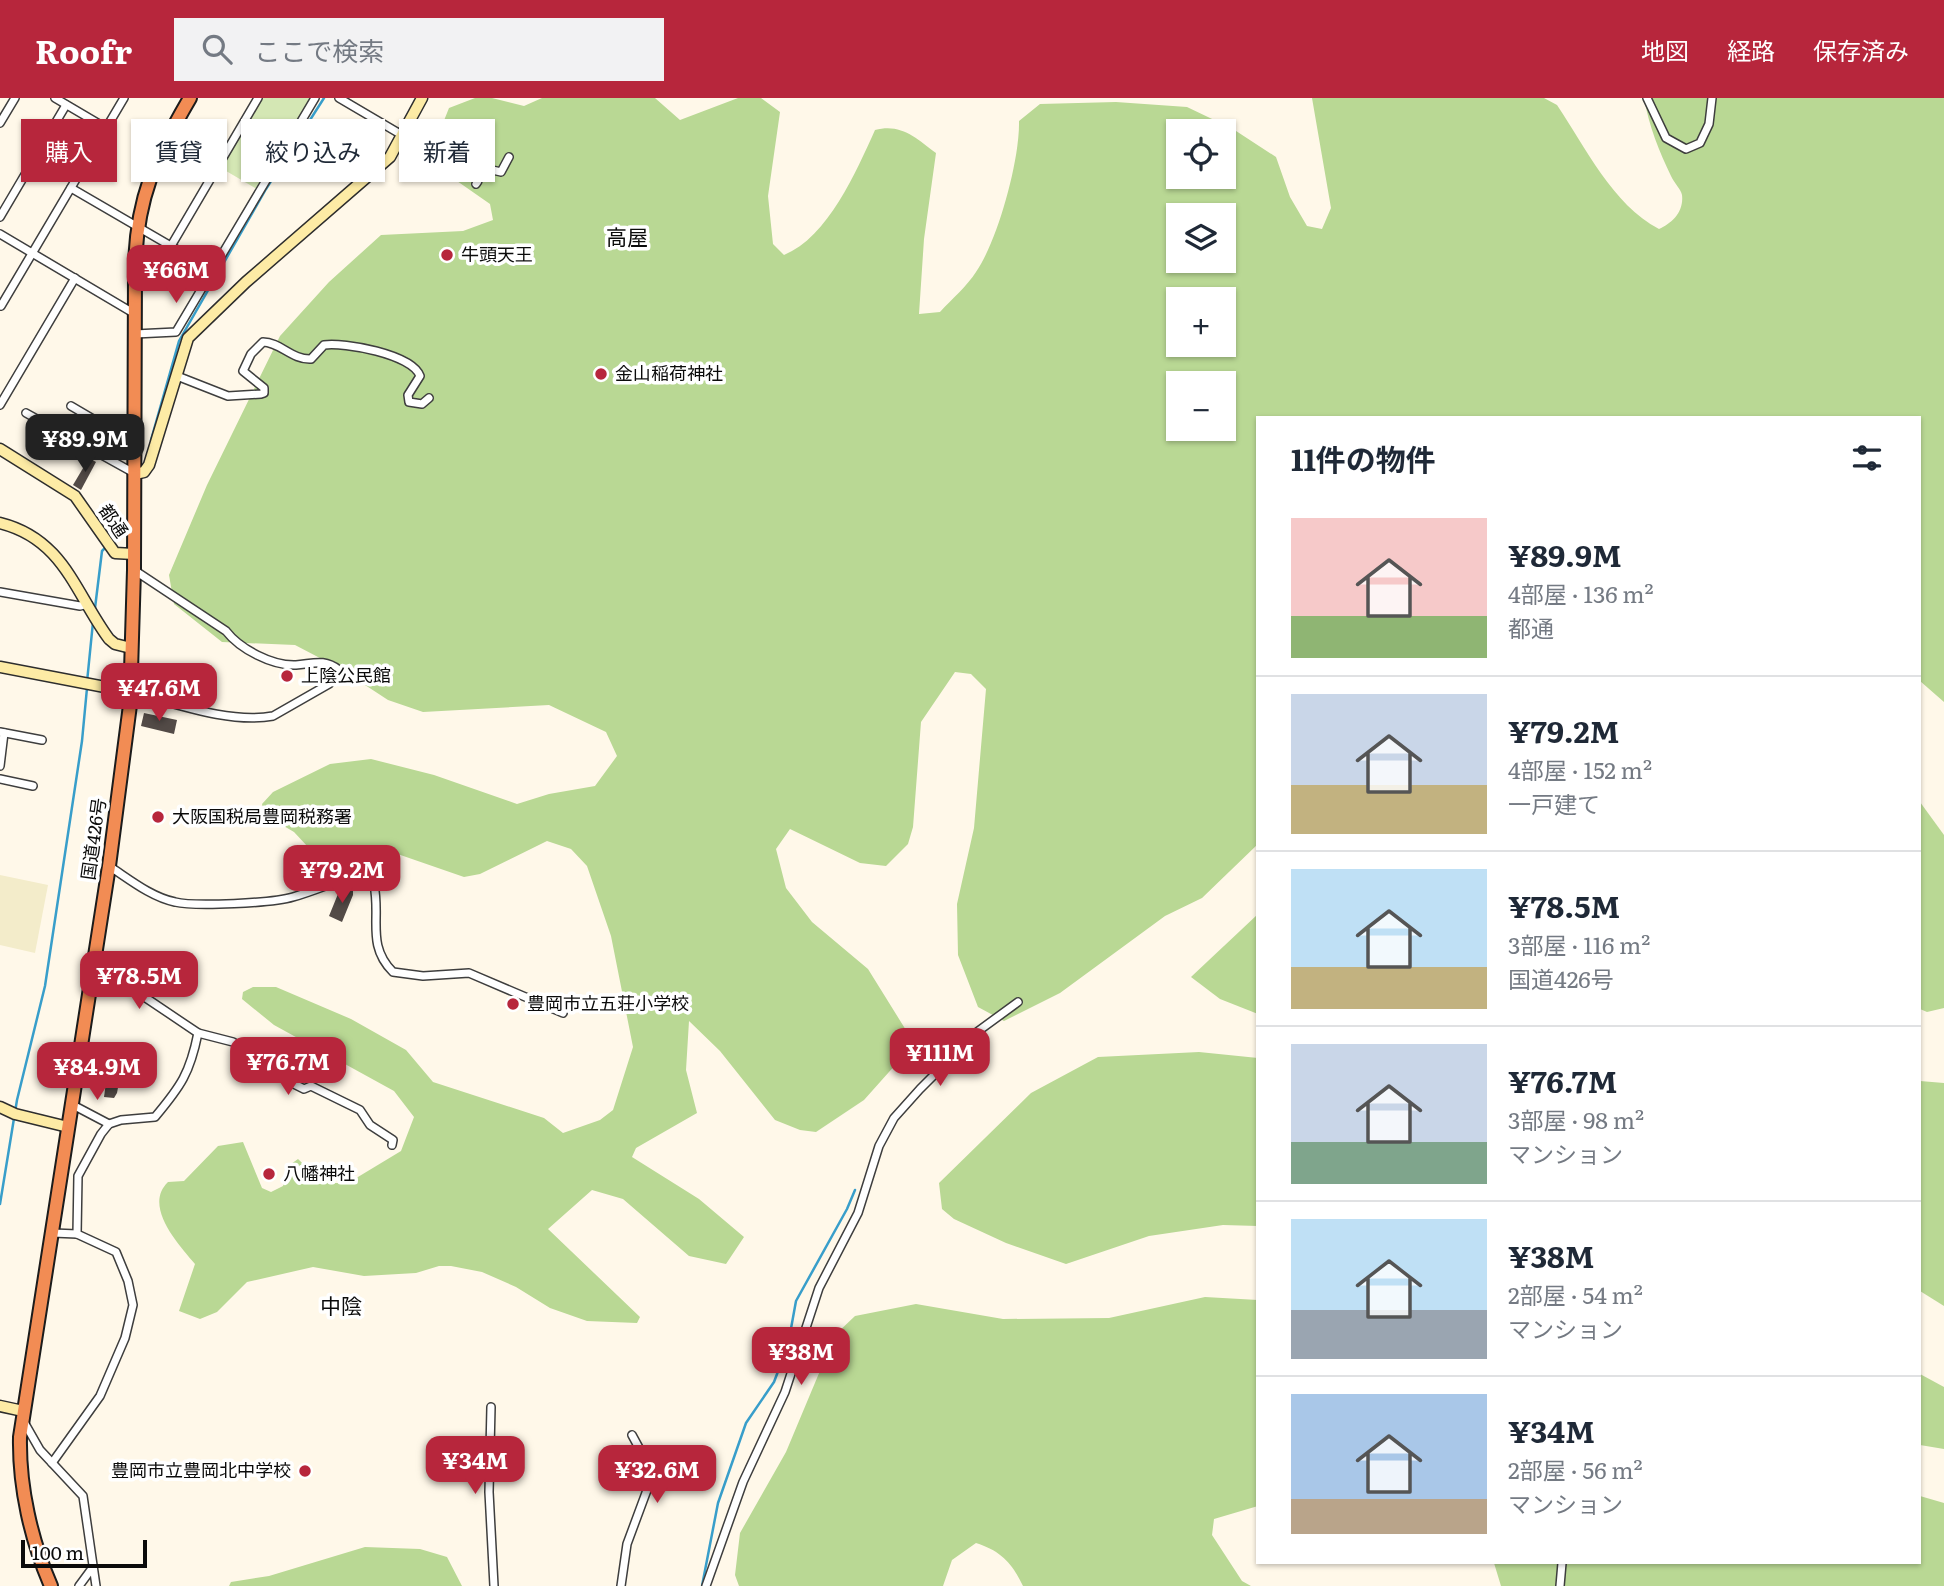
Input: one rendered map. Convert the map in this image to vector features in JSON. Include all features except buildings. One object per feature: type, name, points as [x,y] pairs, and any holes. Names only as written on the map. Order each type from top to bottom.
[{"type":"highway","name":"国道426号","points":[[51,1586],[24,1494],[20,1450],[23,1415],[54,1233],[131,692],[137,227],[141,203],[155,162],[190,98]]},
{"type":"street","points":[[0,123],[15,98]]},
{"type":"street","points":[[55,98],[92,119]]},
{"type":"street","points":[[112,119],[124,98]]},
{"type":"street","points":[[171,246],[258,98]]},
{"type":"street","points":[[135,334],[176,331],[315,98]]},
{"type":"street","points":[[339,98],[399,133]]},
{"type":"street","points":[[411,119],[422,98]]},
{"type":"street","points":[[1647,98],[1666,138],[1686,149],[1700,143],[1709,124],[1712,98]]},
{"type":"street","points":[[0,217],[66,104]]},
{"type":"street","points":[[26,413],[135,474],[142,474],[148,468],[188,338],[246,282],[372,175],[390,157],[399,142]]},
{"type":"street","points":[[495,170],[501,172],[509,157]]},
{"type":"street","points":[[1,306],[75,182]]},
{"type":"street","points":[[71,188],[212,270]]},
{"type":"street","points":[[0,234],[135,314]]},
{"type":"street","points":[[0,405],[75,278]]},
{"type":"street","points":[[177,376],[228,396],[261,394],[264,393],[264,388],[243,371],[251,354],[263,342],[273,344],[301,360],[312,359],[324,345],[334,344],[378,351],[410,365],[420,376],[408,399],[418,404],[429,396]]},
{"type":"street","points":[[71,406],[135,444]]},
{"type":"street","name":"都通","points":[[0,449],[72,493],[118,554],[134,554]]},
{"type":"street","points":[[0,523],[29,535],[50,551],[65,566],[112,642],[131,648]]},
{"type":"street","points":[[0,667],[131,692],[203,712],[262,718],[273,716],[329,684],[339,670],[323,662],[296,665],[280,663],[236,644],[226,631],[134,570]]},
{"type":"street","points":[[0,592],[80,606],[88,605]]},
{"type":"street","points":[[0,766],[2,732],[41,740]]},
{"type":"street","points":[[0,779],[33,786]]},
{"type":"street","points":[[108,866],[144,888],[183,903],[290,898],[354,876],[365,878],[374,885],[376,896],[377,951],[393,972],[423,976],[469,973],[563,1013]]},
{"type":"street","points":[[92,969],[146,998],[198,1033],[233,1042],[263,1060],[286,1080],[304,1089],[311,1086],[351,1104],[360,1110],[370,1125],[393,1140],[392,1145]]},
{"type":"street","points":[[706,1586],[743,1482],[785,1392],[819,1287],[858,1213],[879,1146],[889,1127],[919,1089],[968,1042],[1018,1002]]},
{"type":"street","points":[[77,1234],[79,1176],[88,1156],[109,1125],[121,1120],[155,1116],[180,1087],[194,1056],[198,1033]]},
{"type":"street","points":[[71,1104],[109,1125]]},
{"type":"street","points":[[0,1107],[23,1116],[68,1127]]},
{"type":"street","points":[[52,1463],[100,1396],[125,1338],[133,1305],[128,1281],[116,1252],[77,1234],[54,1233]]},
{"type":"street","points":[[0,1406],[23,1415],[36,1444],[83,1496],[96,1586]]},
{"type":"street","points":[[491,1407],[489,1492],[494,1586]]},
{"type":"street","points":[[621,1586],[627,1544],[650,1482],[651,1470],[632,1435]]},
{"type":"street","points":[[1560,1586],[1562,1564]]},
{"type":"street","points":[[79,1586],[94,1566]]},
{"type":"shaded area","points":[[0,875],[48,885],[35,953],[0,945]]},
{"type":"green space","points":[[262,98],[312,98],[299,119],[250,119]]},
{"type":"green space","points":[[475,98],[492,98],[524,106],[542,98],[655,98],[680,120],[738,98],[761,98],[780,112],[768,196],[773,244],[784,255],[800,246],[827,219],[859,165],[875,130],[900,130],[936,153],[924,239],[919,314],[940,312],[976,272],[992,240],[1006,199],[1016,156],[1019,121],[1040,104],[1116,102],[1187,107],[1212,119],[1166,119],[1166,189],[1236,189],[1236,131],[1276,157],[1290,197],[1307,226],[1322,229],[1331,208],[1312,98],[1544,98],[1557,105],[1601,174],[1627,205],[1659,229],[1676,216],[1681,207],[1682,195],[1659,148],[1644,98],[1944,98],[1944,702],[1921,682],[1921,416],[1256,416],[1256,846],[1202,898],[1165,916],[1060,993],[1004,1021],[978,1007],[958,955],[957,904],[974,828],[986,689],[971,674],[955,672],[921,722],[913,827],[908,844],[886,866],[860,863],[790,829],[776,849],[786,888],[812,922],[868,969],[909,1035],[897,1063],[864,1100],[816,1132],[800,1130],[775,1120],[720,1051],[689,1021],[686,1070],[697,1113],[636,1148],[632,1157],[699,1199],[744,1237],[726,1264],[689,1256],[623,1199],[592,1190],[548,1229],[640,1317],[637,1323],[587,1321],[550,1308],[516,1287],[482,1272],[451,1266],[439,1266],[416,1273],[364,1276],[313,1267],[247,1282],[217,1312],[200,1319],[179,1311],[195,1264],[172,1236],[161,1213],[161,1192],[168,1182],[184,1181],[218,1146],[243,1142],[262,1188],[271,1192],[283,1186],[291,1164],[298,1159],[323,1183],[348,1183],[401,1151],[414,1117],[394,1091],[274,1025],[242,999],[243,992],[253,987],[276,987],[351,1019],[406,1050],[433,1082],[544,1118],[563,1133],[600,1120],[613,1110],[633,1047],[611,936],[587,866],[571,849],[547,841],[480,874],[464,877],[386,850],[358,847],[332,854],[308,847],[294,832],[265,815],[262,804],[273,792],[330,764],[371,759],[434,775],[517,804],[549,794],[595,786],[617,756],[606,732],[549,705],[423,712],[388,700],[339,668],[295,645],[222,642],[174,604],[169,575],[207,485],[280,336],[329,282],[381,235],[463,231],[493,220],[490,204],[458,182],[495,182],[495,119],[445,119],[449,108]]},
{"type":"green space","points":[[241,134],[241,180],[227,172],[227,158]]},
{"type":"green space","points":[[245,182],[261,182],[257,189]]},
{"type":"green space","points":[[1921,803],[1944,835],[1944,1008],[1927,1012],[1921,1009]]},
{"type":"green space","points":[[1256,916],[1256,1013],[1220,999],[1191,977]]},
{"type":"green space","points":[[1199,1052],[1256,1058],[1256,1226],[1223,1225],[1149,1236],[1066,1264],[1006,1243],[954,1219],[942,1209],[939,1183],[1031,1093],[1098,1057]]},
{"type":"green space","points":[[1921,1081],[1944,1083],[1944,1306],[1921,1292]]},
{"type":"green space","points":[[1205,1297],[1256,1300],[1256,1507],[1214,1519],[1212,1535],[1242,1581],[1251,1586],[1023,1586],[1005,1559],[976,1543],[952,1560],[943,1586],[739,1586],[735,1575],[740,1533],[786,1452],[835,1335],[855,1316],[916,1304],[1003,1319],[1109,1318]]},
{"type":"green space","points":[[1921,1375],[1944,1387],[1944,1449],[1921,1445]]},
{"type":"green space","points":[[1921,1496],[1944,1503],[1944,1586],[1501,1586],[1494,1564],[1921,1564]]},
{"type":"green space","points":[[365,1547],[420,1549],[447,1557],[462,1586],[229,1586],[231,1582],[269,1576]]},
{"type":"waterway","points":[[151,440],[179,341],[266,189],[324,98]]},
{"type":"waterway","points":[[111,543],[119,528]]},
{"type":"waterway","points":[[95,608],[102,551],[106,547]]},
{"type":"waterway","points":[[87,682],[93,622]]},
{"type":"waterway","points":[[0,1204],[17,1100],[45,986],[82,741],[87,688]]},
{"type":"waterway","points":[[702,1586],[718,1503],[746,1423],[774,1382],[788,1345],[796,1301],[855,1190]]},
{"type":"place","name":"牛頭天王","points":[[447,255]]},
{"type":"place","name":"金山稲荷神社","points":[[601,374]]},
{"type":"place","name":"上陰公民館","points":[[287,676]]},
{"type":"place","name":"大阪国税局豊岡税務署","points":[[158,817]]},
{"type":"place","name":"豊岡市立五荘小学校","points":[[513,1004]]},
{"type":"place","name":"八幡神社","points":[[269,1174]]},
{"type":"place","name":"豊岡市立豊岡北中学校","points":[[305,1471]]},
{"type":"district","name":"高屋","points":[[627,238]]},
{"type":"district","name":"中陰","points":[[341,1307]]}]
